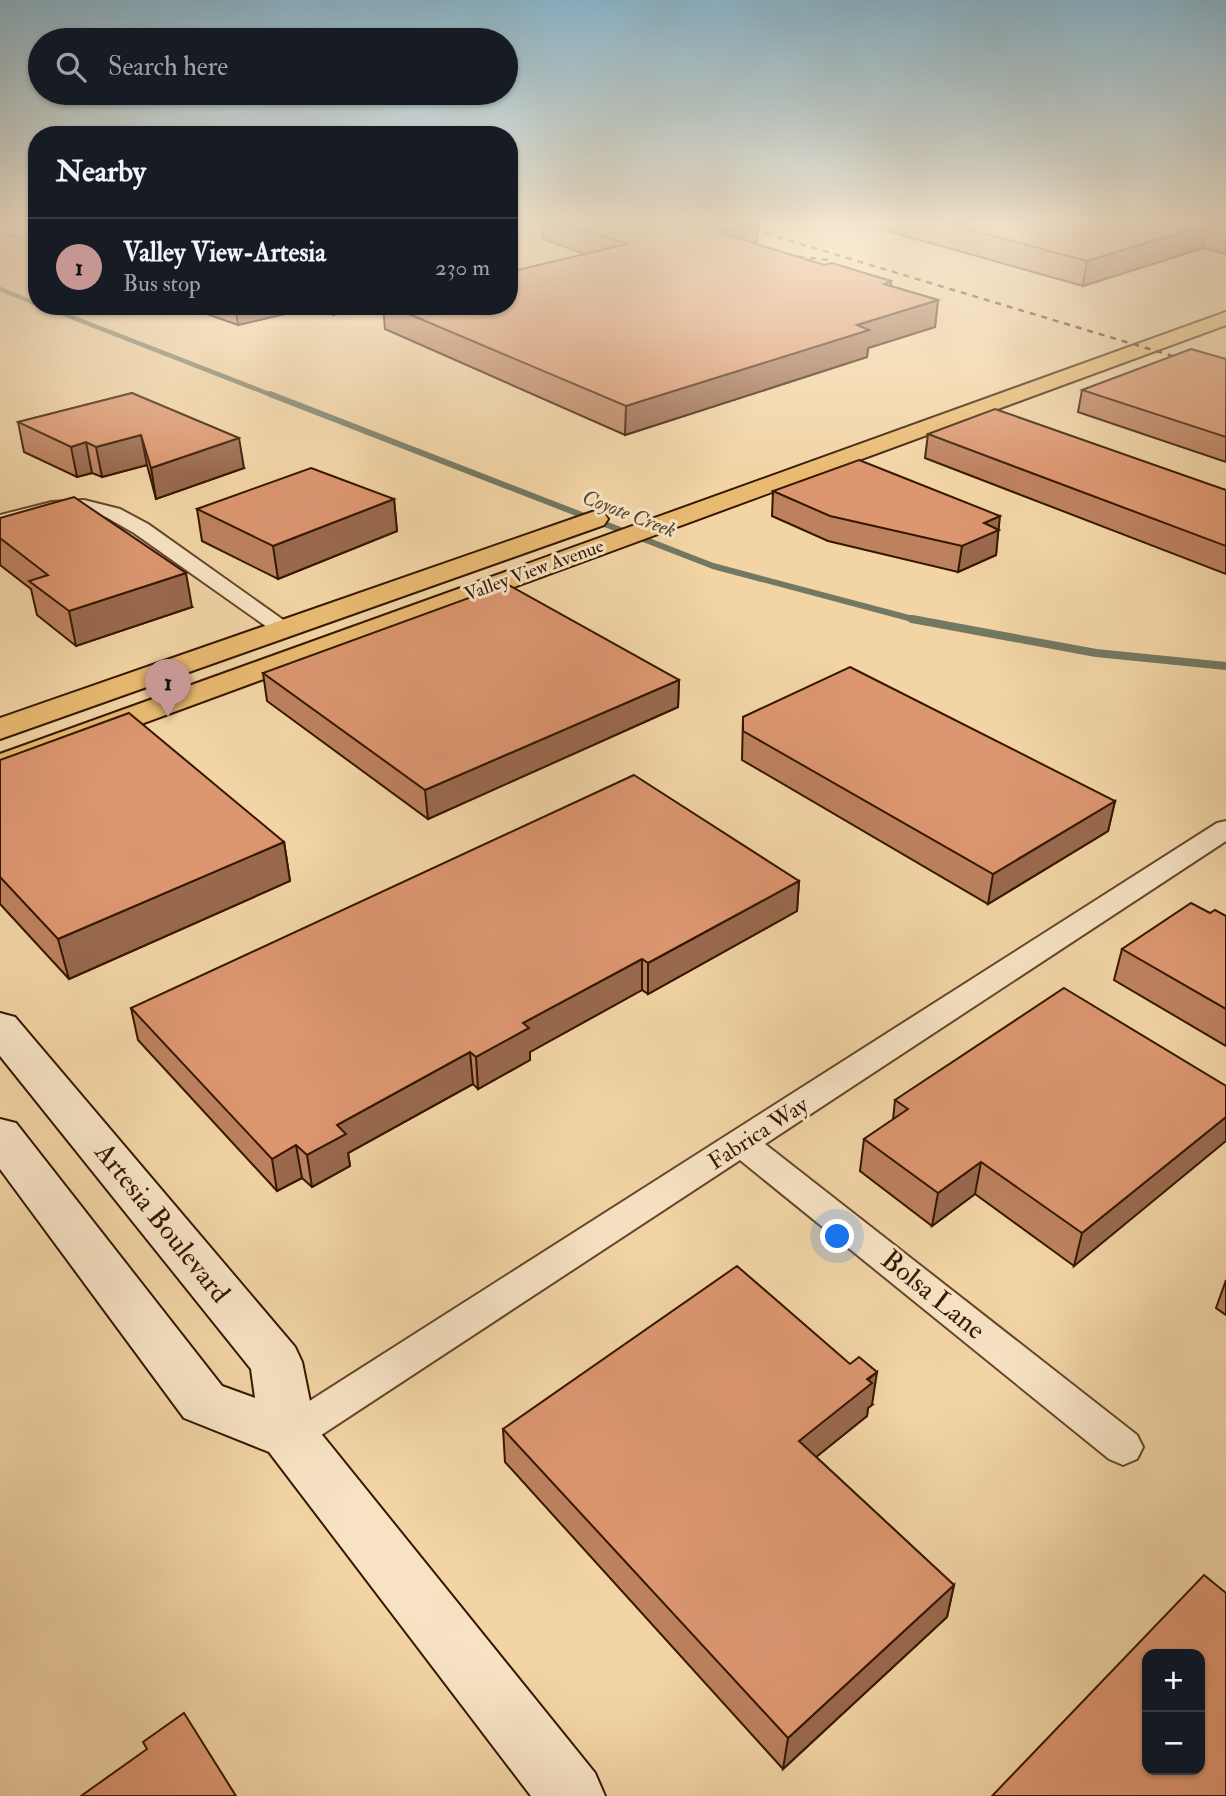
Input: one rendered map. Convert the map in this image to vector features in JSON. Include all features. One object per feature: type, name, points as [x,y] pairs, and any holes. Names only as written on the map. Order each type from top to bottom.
[{"type":"main road","points":[[1080,348],[1196,307]]},
{"type":"main road","name":"Valley View Avenue","points":[[0,766],[1226,318]]},
{"type":"main road","name":"Valley View Avenue","points":[[0,729],[615,512]]},
{"type":"main road","name":"Artesia Boulevard","points":[[0,1027],[276,1362],[289,1435],[572,1796]]},
{"type":"main road","points":[[0,1135],[203,1402],[289,1435]]},
{"type":"street","points":[[0,521],[53,506],[103,509],[156,540],[285,629]]},
{"type":"street","name":"Fabrica Way","points":[[289,1435],[1226,829]]},
{"type":"street","name":"Bolsa Lane","points":[[741,1144],[1123,1447]]},
{"type":"building","points":[[518,307],[916,307],[857,325],[869,330],[626,406],[411,315],[518,315]]},
{"type":"building","points":[[1191,349],[1226,359],[1226,437],[1082,390]]},
{"type":"building","points":[[132,393],[239,438],[151,468],[141,435],[96,447],[86,442],[71,447],[18,422]]},
{"type":"building","points":[[995,409],[1226,490],[1226,546],[928,434]]},
{"type":"building","points":[[859,460],[1000,516],[984,523],[999,530],[962,546],[830,516],[773,491]]},
{"type":"building","points":[[311,468],[394,499],[273,546],[197,509]]},
{"type":"building","points":[[74,497],[186,573],[69,611],[29,581],[48,575],[0,538],[0,518]]},
{"type":"building","points":[[507,584],[679,680],[425,790],[263,673]]},
{"type":"building","points":[[850,667],[1115,801],[993,874],[743,731],[743,717]]},
{"type":"building","points":[[129,713],[284,842],[58,939],[0,877],[0,760]]},
{"type":"building","points":[[634,775],[799,881],[648,963],[642,959],[523,1023],[529,1028],[476,1057],[470,1052],[337,1125],[346,1134],[307,1155],[296,1145],[272,1159],[131,1008]]},
{"type":"building","points":[[1191,903],[1210,913],[1215,910],[1226,916],[1226,1009],[1122,949]]},
{"type":"building","points":[[1064,988],[1226,1086],[1226,1117],[1082,1233],[981,1162],[938,1193],[864,1139],[908,1109],[895,1100]]},
{"type":"building","points":[[737,1266],[850,1364],[859,1357],[877,1372],[867,1379],[872,1383],[799,1441],[954,1585],[788,1738],[503,1429]]},
{"type":"building","points":[[1204,1575],[1226,1593],[1226,1796],[992,1796]]},
{"type":"building","points":[[184,1713],[236,1796],[81,1796],[147,1749],[143,1742]]},
{"type":"waterway","name":"Coyote Creek","points":[[66,315],[274,396]]},
{"type":"waterway","name":"Coyote Creek","points":[[270,394],[713,566],[914,619]]},
{"type":"waterway","name":"Coyote Creek","points":[[914,619],[1096,653],[1226,666]]},
{"type":"waterway","name":"Coyote Creek","points":[[914,619],[920,621]]},
{"type":"railway","points":[[1009,307],[1226,372]]},
{"type":"place","name":"Valley View-Artesia","points":[[168,717]]}]
